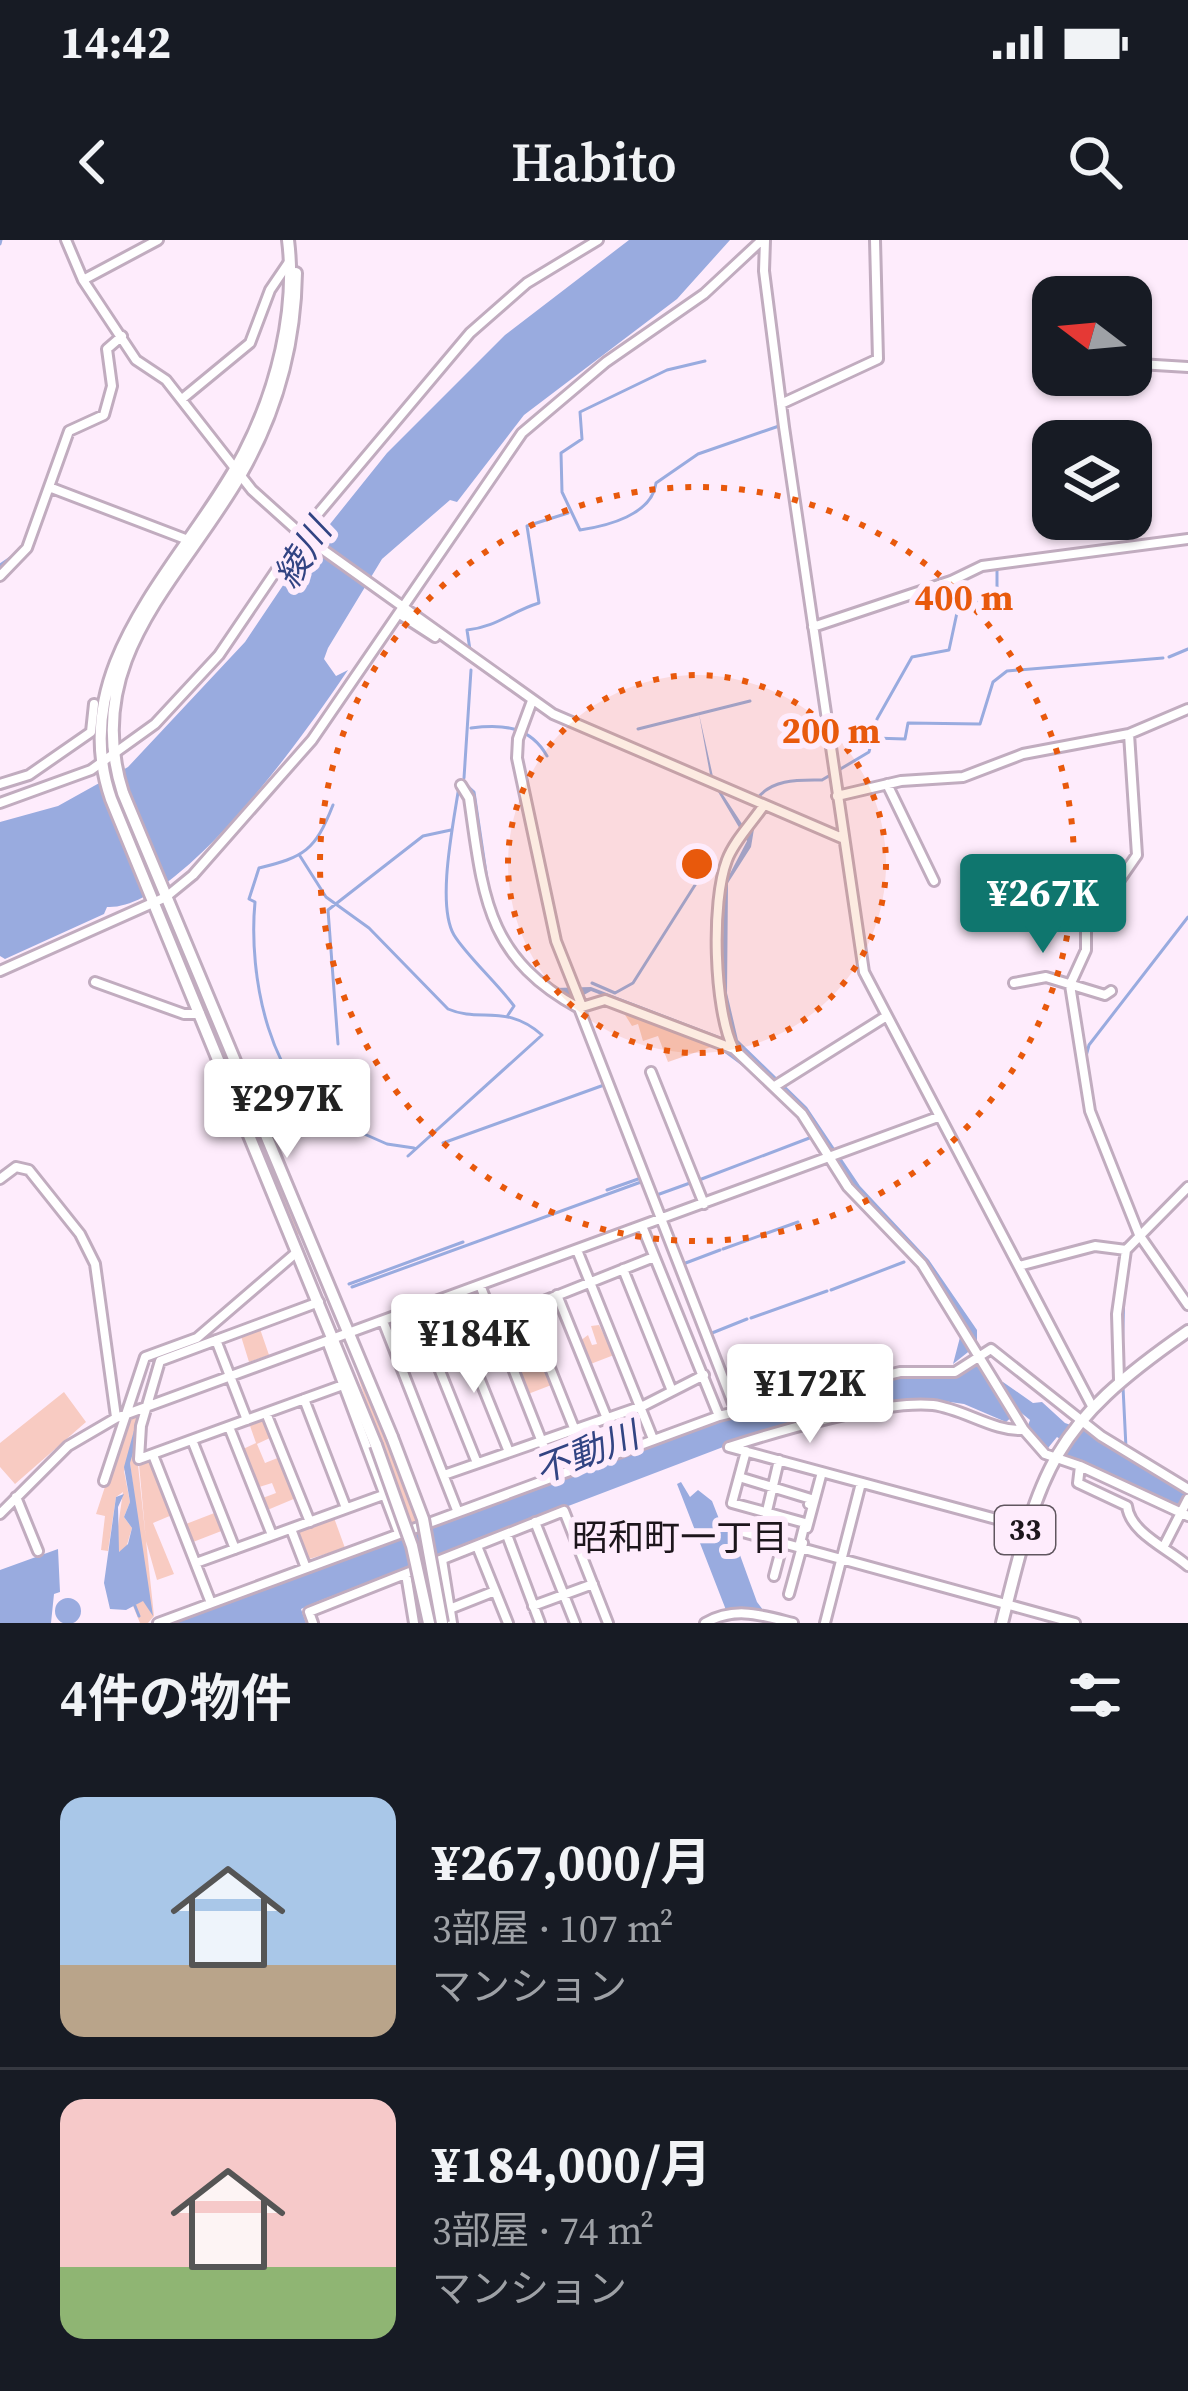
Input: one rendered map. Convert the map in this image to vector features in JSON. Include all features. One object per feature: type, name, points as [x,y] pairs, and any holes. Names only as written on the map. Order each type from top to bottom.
[{"type":"main road","points":[[292,240],[277,364],[238,472],[126,636],[102,702],[107,760],[152,900],[319,1302],[392,1438],[423,1519],[442,1623]]},
{"type":"main road","points":[[102,702],[133,640],[266,422],[285,366],[296,293],[292,240]]},
{"type":"main road","points":[[107,760],[310,1240],[336,1338],[412,1546],[429,1623]]},
{"type":"main road","points":[[190,991],[206,986]]},
{"type":"main road","points":[[239,1105],[254,1100]]},
{"type":"main road","points":[[298,1251],[310,1240]]},
{"type":"main road","name":"33","points":[[1002,1623],[1026,1527],[1053,1456],[1092,1406],[1122,1378],[1188,1331]]},
{"type":"street","points":[[66,240],[83,280],[136,360],[166,380],[238,472],[303,536],[532,701],[614,743],[843,839]]},
{"type":"street","points":[[83,280],[158,240]]},
{"type":"street","points":[[0,803],[107,760],[155,724],[219,655],[303,536],[470,333],[527,284],[598,240]]},
{"type":"street","points":[[764,240],[782,404],[867,984],[1092,1406]]},
{"type":"street","points":[[0,971],[164,892],[290,770],[402,611],[454,526],[523,433],[605,362],[704,294],[764,240]]},
{"type":"street","points":[[782,404],[878,359],[875,240]]},
{"type":"street","points":[[182,399],[250,344],[270,290],[290,262]]},
{"type":"street","points":[[0,576],[28,548],[70,430],[104,415],[112,386],[106,349],[122,336]]},
{"type":"street","points":[[1152,365],[1188,367]]},
{"type":"street","points":[[49,487],[189,540]]},
{"type":"street","points":[[813,627],[982,566],[1188,539]]},
{"type":"street","points":[[532,701],[520,731],[518,758],[556,940],[736,1411]]},
{"type":"street","points":[[0,784],[28,776],[91,732],[102,702]]},
{"type":"street","points":[[837,796],[887,784],[963,777],[1017,756],[1129,734],[1188,709]]},
{"type":"street","points":[[1129,734],[1137,855],[1108,898],[1086,920],[1086,950],[1070,985],[1090,1112],[1134,1243],[1188,1304]]},
{"type":"street","points":[[887,784],[934,880]]},
{"type":"street","points":[[461,785],[470,798],[487,905],[496,931],[530,976],[580,1005],[605,1000],[732,1045],[778,1084],[835,1156],[860,1202],[922,1264],[1024,1430],[1053,1456],[1185,1509],[1164,1546]]},
{"type":"street","points":[[732,1045],[720,1001],[720,882],[728,856],[764,806]]},
{"type":"street","points":[[1014,983],[1046,977],[1105,995],[1111,992]]},
{"type":"street","points":[[95,982],[184,1014],[200,1014]]},
{"type":"street","points":[[778,1084],[886,1017]]},
{"type":"street","points":[[651,1072],[704,1204]]},
{"type":"street","points":[[0,1514],[68,1446],[121,1416],[938,1117]]},
{"type":"street","points":[[0,1179],[16,1167],[29,1170],[89,1247],[121,1416]]},
{"type":"street","points":[[1122,1378],[1117,1314],[1134,1243],[1188,1187]]},
{"type":"street","points":[[642,1226],[719,1416]]},
{"type":"street","points":[[1018,1266],[1095,1246],[1134,1243]]},
{"type":"street","points":[[578,1250],[653,1439]]},
{"type":"street","points":[[104,1481],[121,1416],[145,1357],[197,1339],[298,1251]]},
{"type":"street","points":[[398,1358],[654,1257]]},
{"type":"street","points":[[623,1269],[672,1391]]},
{"type":"street","points":[[480,1285],[555,1475]]},
{"type":"street","points":[[557,1295],[606,1416]]},
{"type":"street","points":[[319,1302],[162,1360],[146,1408],[139,1459],[343,1385]]},
{"type":"street","points":[[526,1308],[574,1428]]},
{"type":"street","points":[[383,1321],[458,1510]]},
{"type":"street","points":[[461,1333],[509,1452]]},
{"type":"street","points":[[336,1338],[343,1385],[399,1533]]},
{"type":"street","points":[[216,1340],[248,1420]]},
{"type":"street","points":[[430,1346],[477,1463]]},
{"type":"street","points":[[158,1623],[719,1416],[900,1372],[955,1372],[991,1349],[1077,1423],[1188,1490]]},
{"type":"street","points":[[444,1475],[639,1405],[704,1375]]},
{"type":"street","points":[[304,1399],[346,1508]]},
{"type":"street","points":[[1024,1430],[942,1407],[913,1405],[794,1428],[729,1447],[1026,1527]]},
{"type":"street","points":[[266,1413],[310,1522]]},
{"type":"street","points":[[229,1427],[272,1535]]},
{"type":"street","points":[[192,1441],[235,1549]]},
{"type":"street","points":[[746,1451],[732,1503],[805,1523]]},
{"type":"street","points":[[153,1455],[211,1603]]},
{"type":"street","points":[[760,1540],[779,1460]]},
{"type":"street","points":[[1080,1466],[1078,1483],[1127,1506],[1129,1520],[1188,1566]]},
{"type":"street","points":[[800,1547],[822,1472]]},
{"type":"street","points":[[739,1478],[811,1499],[789,1594]]},
{"type":"street","points":[[824,1623],[861,1483]]},
{"type":"street","points":[[196,1563],[386,1494]]},
{"type":"street","points":[[16,1497],[38,1551]]},
{"type":"street","points":[[313,1623],[309,1612],[564,1511],[608,1623]]},
{"type":"street","points":[[535,1522],[574,1623]]},
{"type":"street","points":[[291,1528],[306,1568]]},
{"type":"street","points":[[739,1531],[1075,1623]]},
{"type":"street","points":[[506,1534],[540,1623]]},
{"type":"street","points":[[774,1576],[783,1542]]},
{"type":"street","points":[[477,1546],[508,1623]]},
{"type":"street","points":[[442,1561],[452,1623]]},
{"type":"street","points":[[406,1574],[414,1623]]},
{"type":"street","points":[[533,1606],[593,1584]]},
{"type":"street","points":[[452,1608],[495,1591]]},
{"type":"street","points":[[705,1623],[721,1614],[753,1613],[793,1623]]},
{"type":"shaded area","points":[[622,1010],[714,1046],[668,1062],[658,1036],[643,1041],[638,1024],[632,1026]]},
{"type":"shaded area","points":[[251,1105],[302,1235],[296,1234],[245,1109]]},
{"type":"shaded area","points":[[599,1325],[614,1355],[588,1365],[580,1341],[588,1335],[592,1345],[597,1344],[591,1326]]},
{"type":"shaded area","points":[[259,1326],[269,1355],[249,1362],[240,1333]]},
{"type":"shaded area","points":[[349,1349],[388,1437],[398,1434],[429,1517],[400,1527],[369,1446],[379,1441]]},
{"type":"shaded area","points":[[542,1353],[554,1384],[528,1394],[516,1363]]},
{"type":"shaded area","points":[[64,1392],[86,1422],[15,1484],[0,1467],[0,1443]]},
{"type":"shaded area","points":[[138,1415],[130,1448],[136,1446],[154,1616],[148,1623],[140,1623],[133,1606],[147,1598],[130,1463],[124,1471],[130,1502],[124,1517],[132,1528],[126,1548],[119,1552],[115,1547],[123,1492],[116,1497],[108,1551],[101,1550],[105,1516],[96,1514],[126,1423]]},
{"type":"shaded area","points":[[265,1419],[272,1437],[257,1444],[265,1463],[280,1457],[296,1498],[265,1511],[260,1499],[276,1493],[272,1483],[256,1488],[241,1450],[256,1443],[249,1423]]},
{"type":"shaded area","points":[[151,1461],[172,1515],[153,1523],[174,1574],[157,1580],[146,1541],[139,1464]]},
{"type":"shaded area","points":[[217,1512],[224,1530],[193,1542],[186,1524]]},
{"type":"shaded area","points":[[333,1515],[345,1548],[306,1560],[297,1529]]},
{"type":"water","points":[[629,240],[730,240],[677,299],[524,415],[457,502],[450,500],[382,559],[324,659],[336,676],[348,670],[274,772],[205,849],[170,880],[137,900],[107,907],[104,914],[5,959],[0,956],[0,822],[58,806],[128,767],[245,642],[294,569],[387,453],[505,335]]},
{"type":"water","points":[[699,714],[714,781],[748,833],[754,829],[751,847],[728,883],[727,993],[738,1040],[807,1107],[860,1186],[929,1260],[977,1330],[977,1345],[953,1364],[964,1322],[925,1261],[858,1192],[802,1109],[718,1040],[591,991],[575,1000],[554,988],[591,987],[732,1041],[722,994],[724,885],[747,841],[711,780]]},
{"type":"water","points":[[308,1301],[161,1357],[130,1463],[153,1616],[143,1601],[126,1610],[110,1609],[104,1583],[116,1497],[124,1494],[118,1507],[119,1552],[128,1544],[132,1528],[124,1517],[130,1502],[124,1467],[154,1357]]},
{"type":"water","points":[[980,1362],[993,1386],[1003,1382],[1033,1403],[1042,1402],[1065,1423],[1085,1430],[1188,1494],[1188,1511],[1064,1455],[1069,1445],[1057,1437],[1048,1448],[1027,1428],[1030,1420],[1019,1411],[1006,1422],[964,1404],[922,1398],[731,1444],[319,1601],[301,1609],[306,1623],[165,1623],[741,1413],[899,1375],[954,1374]]},
{"type":"water","points":[[681,1482],[690,1497],[698,1490],[712,1501],[721,1524],[728,1522],[757,1602],[773,1623],[756,1620],[752,1610],[726,1610],[677,1484]]},
{"type":"water","points":[[58,1549],[60,1592],[54,1594],[51,1623],[0,1623],[0,1570]]},
{"type":"water","points":[[63,1599],[73,1599],[80,1606],[80,1616],[73,1623],[63,1623],[56,1616],[56,1606]]},
{"type":"waterway","points":[[0,244],[1,240]]},
{"type":"waterway","points":[[705,361],[667,370],[580,412],[582,439],[561,453],[562,492],[580,530],[637,511],[653,494],[656,483],[698,454],[779,426]]},
{"type":"waterway","points":[[470,650],[467,630],[539,603],[527,526],[568,513]]},
{"type":"waterway","points":[[0,565],[19,552]]},
{"type":"waterway","points":[[757,799],[779,784],[822,780],[869,752],[877,719],[912,657],[949,650],[958,608],[997,593],[997,568]]},
{"type":"waterway","points":[[1169,657],[1188,649]]},
{"type":"waterway","points":[[873,738],[905,739],[908,723],[980,724],[993,682],[1007,671],[1163,658]]},
{"type":"waterway","points":[[464,778],[471,670]]},
{"type":"waterway","points":[[638,729],[750,701]]},
{"type":"waterway","points":[[471,728],[515,729],[532,738],[547,756]]},
{"type":"waterway","points":[[462,781],[474,792],[489,893]]},
{"type":"waterway","points":[[459,786],[448,862],[449,921],[459,943],[514,1006],[508,1015]]},
{"type":"waterway","points":[[333,805],[306,850],[259,868],[249,899],[255,902],[260,996],[280,1058],[316,1107],[341,1123]]},
{"type":"waterway","points":[[338,1044],[328,910],[423,836],[451,830]]},
{"type":"waterway","points":[[300,856],[326,897],[369,928],[448,1009],[517,1019],[542,1035],[408,1156]]},
{"type":"waterway","points":[[592,983],[615,993],[633,983],[702,874]]},
{"type":"waterway","points":[[1085,1060],[1089,1045],[1188,917]]},
{"type":"waterway","points":[[722,1049],[749,1069]]},
{"type":"waterway","points":[[443,1143],[604,1085]]},
{"type":"waterway","points":[[1091,1093],[1094,1113]]},
{"type":"waterway","points":[[346,1126],[387,1144],[414,1148]]},
{"type":"waterway","points":[[699,1180],[812,1137]]},
{"type":"waterway","points":[[607,1190],[641,1178]]},
{"type":"waterway","points":[[352,1287],[641,1182]]},
{"type":"waterway","points":[[654,1196],[690,1183]]},
{"type":"waterway","points":[[723,1249],[798,1222]]},
{"type":"waterway","points":[[349,1284],[463,1242]]},
{"type":"waterway","points":[[683,1264],[720,1250]]},
{"type":"waterway","points":[[831,1290],[904,1262]]},
{"type":"waterway","points":[[684,1267],[730,1384]]},
{"type":"waterway","points":[[751,1318],[827,1291]]},
{"type":"waterway","points":[[1122,1359],[1124,1291]]},
{"type":"waterway","points":[[712,1333],[747,1319]]},
{"type":"waterway","points":[[733,1390],[738,1402],[818,1381]]},
{"type":"waterway","points":[[1123,1387],[1126,1448]]},
{"type":"waterway","points":[[135,1606],[139,1616]]},
{"type":"district","name":"昭和町一丁目","points":[[680,1537]]},
{"type":"water label","name":"綾川","points":[[302,553]]},
{"type":"water label","name":"不動川","points":[[586,1452]]}]
